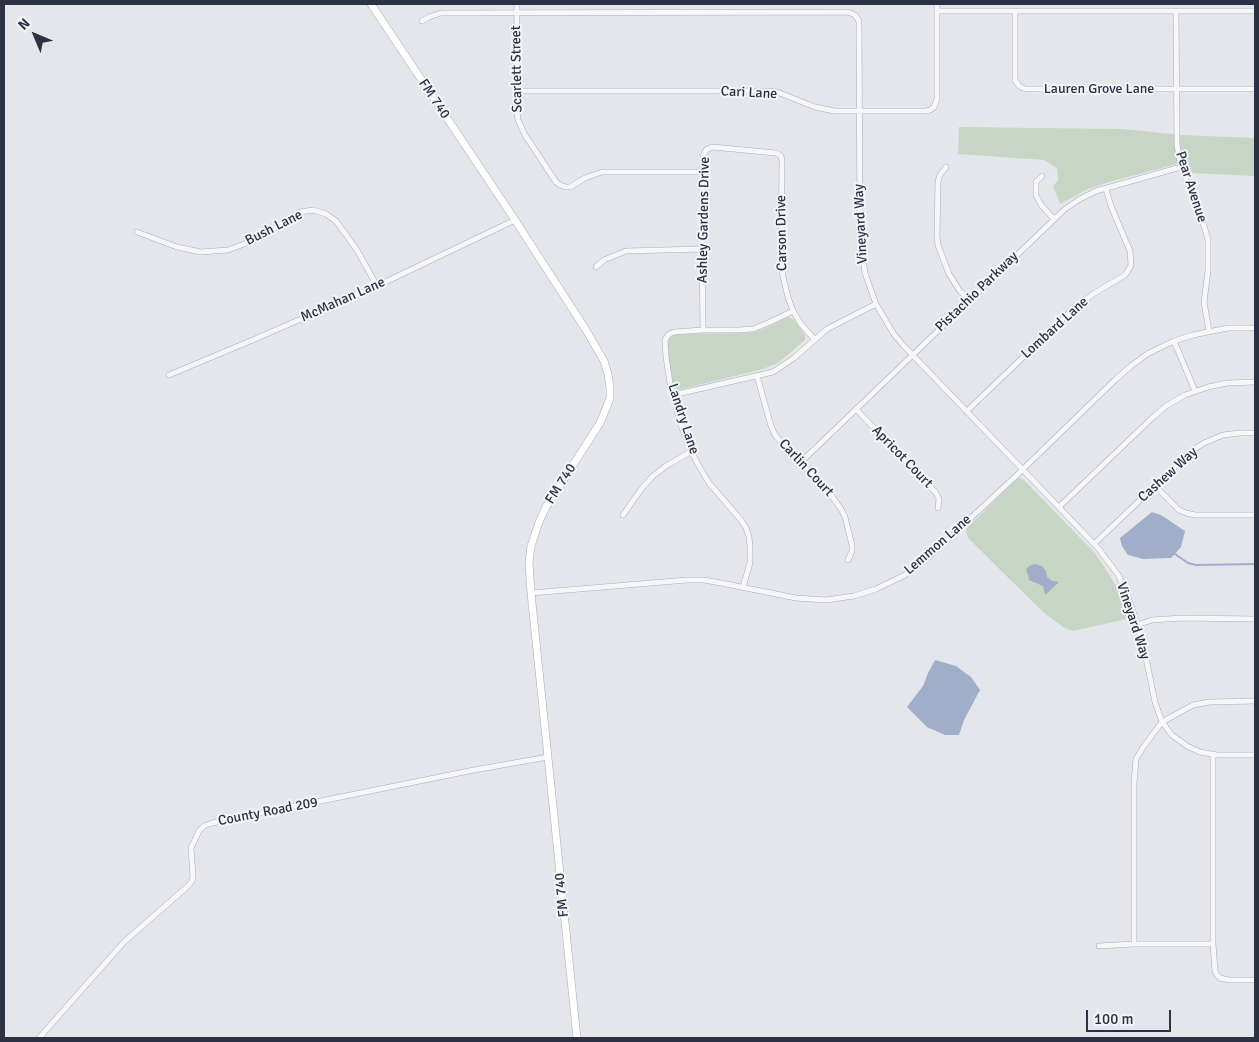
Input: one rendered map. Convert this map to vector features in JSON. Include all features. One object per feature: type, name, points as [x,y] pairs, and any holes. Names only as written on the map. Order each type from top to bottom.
[{"type":"main road","name":"FM 740","points":[[371,4],[515,220],[598,351],[604,361],[610,388],[610,398],[600,423],[546,507],[539,522],[531,546],[529,563],[577,1038]]},
{"type":"street","name":"Scarlett Street","points":[[517,4],[517,113],[521,128],[556,182],[570,187],[585,178],[602,172],[703,172]]},
{"type":"street","name":"Cari Lane","points":[[516,91],[768,91],[786,95],[824,110],[926,112],[934,108],[937,99],[937,4]]},
{"type":"street","points":[[937,11],[1255,11]]},
{"type":"street","name":"Lauren Grove Lane","points":[[1015,11],[1015,80],[1022,88],[1255,89]]},
{"type":"street","name":"Pear Avenue","points":[[1176,11],[1177,145],[1181,167],[1208,240],[1208,271],[1204,302],[1209,331]]},
{"type":"street","name":"Vineyard Way","points":[[422,21],[441,13],[848,12],[855,15],[859,21],[860,246],[865,273],[876,304],[893,333],[912,355],[1094,544],[1119,576],[1132,608],[1144,648],[1155,702],[1162,722],[1172,735],[1187,746],[1200,752],[1255,755]]},
{"type":"street","name":"Ashley Gardens Drive","points":[[703,330],[703,156],[708,148],[712,147],[744,150]]},
{"type":"street","name":"Carson Drive","points":[[744,150],[776,154],[782,158],[782,267],[784,287],[802,324],[814,339]]},
{"type":"street","name":"Pistachio Parkway","points":[[800,463],[1065,209],[1080,199],[1106,189],[1181,167]]},
{"type":"street","points":[[946,168],[938,181],[938,245],[949,274],[960,291],[969,300]]},
{"type":"street","points":[[1042,176],[1036,182],[1036,195],[1041,205],[1054,219]]},
{"type":"street","name":"Lombard Lane","points":[[967,411],[1069,312],[1128,271],[1130,251],[1106,189]]},
{"type":"street","name":"Bush Lane","points":[[137,232],[177,247],[201,252],[228,250],[260,238],[300,212],[313,210],[326,214],[336,221],[357,250],[377,286]]},
{"type":"street","name":"McMahan Lane","points":[[169,375],[377,286],[515,220]]},
{"type":"street","points":[[596,267],[604,260],[626,251],[702,249]]},
{"type":"street","points":[[673,395],[774,372],[787,364],[827,329],[876,304]]},
{"type":"street","name":"Landry Lane","points":[[743,587],[750,563],[749,538],[746,528],[734,510],[709,483],[682,428],[673,395],[666,358],[665,340],[669,334],[674,332],[753,329],[794,310]]},
{"type":"street","name":"Lemmon Lane","points":[[531,593],[687,580],[704,580],[796,598],[826,600],[854,596],[876,589],[905,575],[930,556],[1131,366],[1147,354],[1193,334],[1228,328],[1255,328]]},
{"type":"street","points":[[1174,341],[1195,391]]},
{"type":"street","name":"Carlin Court","points":[[757,376],[775,435],[832,495],[845,517],[852,545],[852,551],[848,560]]},
{"type":"street","points":[[1059,507],[1151,418],[1176,400],[1208,387],[1226,383],[1255,382]]},
{"type":"street","name":"Apricot Court","points":[[856,409],[936,493],[939,500],[938,508]]},
{"type":"street","name":"Cashew Way","points":[[1094,544],[1188,454],[1204,443],[1216,438],[1232,434],[1255,433]]},
{"type":"street","points":[[623,516],[642,488],[653,476],[692,451]]},
{"type":"street","points":[[1155,486],[1179,510],[1186,513],[1194,515],[1255,515]]},
{"type":"street","points":[[1137,625],[1152,620],[1182,618],[1255,619]]},
{"type":"street","points":[[1134,944],[1134,783],[1136,759],[1162,722],[1193,704],[1255,701]]},
{"type":"street","points":[[1213,754],[1213,944],[1215,971],[1220,978],[1255,980]]},
{"type":"street","name":"County Road 209","points":[[39,1038],[124,942],[192,881],[192,848],[198,831],[204,826],[548,757]]},
{"type":"street","points":[[1098,946],[1213,944]]},
{"type":"green space","points":[[959,127],[1122,129],[1182,135],[1255,138],[1255,176],[1191,173],[1184,162],[1088,189],[1060,204],[1053,186],[1058,180],[1057,168],[1044,160],[958,154]]},
{"type":"green space","points":[[788,317],[793,319],[805,335],[805,340],[778,363],[763,369],[686,388],[677,390],[674,388],[670,371],[668,345],[669,338],[672,335],[755,332]]},
{"type":"green space","points":[[1018,478],[1023,479],[1095,553],[1117,587],[1130,616],[1127,619],[1073,631],[1063,627],[1043,612],[968,538],[967,528]]},
{"type":"water","points":[[1152,512],[1161,515],[1185,531],[1181,547],[1171,558],[1143,559],[1128,555],[1122,546],[1120,538]]},
{"type":"water","points":[[1035,564],[1042,566],[1046,571],[1047,577],[1052,581],[1059,582],[1045,595],[1043,586],[1029,580],[1026,570],[1029,566]]},
{"type":"water","points":[[935,660],[956,666],[971,677],[980,690],[964,720],[959,735],[945,735],[927,727],[907,707],[923,686]]},
{"type":"waterway","points":[[1175,554],[1188,563],[1196,565],[1255,564]]}]
